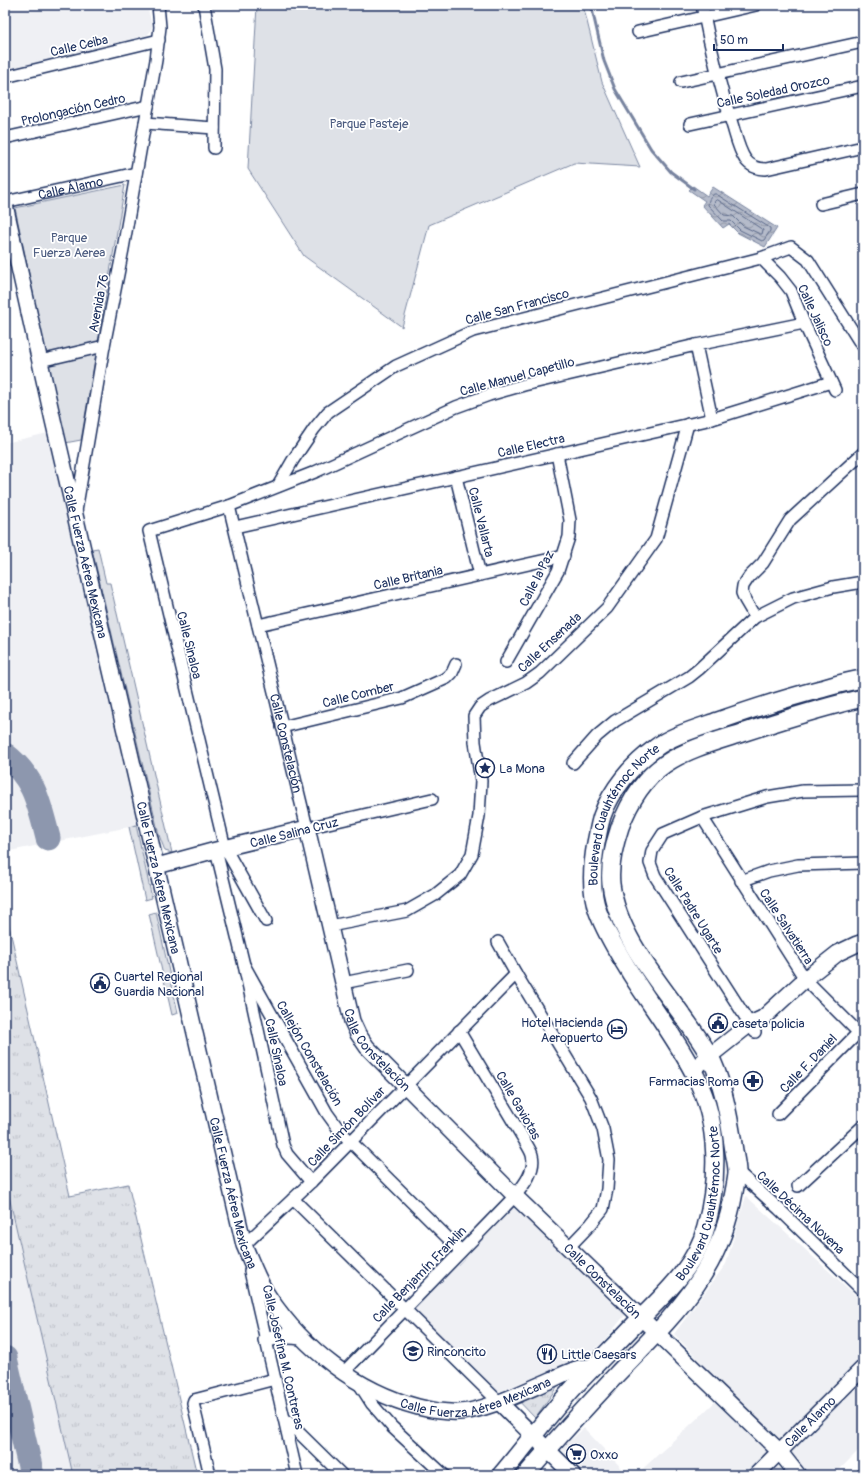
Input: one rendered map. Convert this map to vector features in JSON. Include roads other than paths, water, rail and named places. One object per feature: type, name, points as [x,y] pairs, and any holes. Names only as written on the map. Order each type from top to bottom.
[{"type":"main road","name":"Calle Fuerza Aérea Mexicana","points":[[5,203],[40,361],[158,866],[244,1245],[259,1281],[269,1297],[301,1337],[318,1353],[358,1382],[400,1402],[432,1410],[455,1412],[468,1411],[499,1402],[577,1369],[594,1366]]},
{"type":"main road","name":"Boulevard Cuauhtémoc Norte","points":[[501,1475],[571,1391],[671,1287],[690,1263],[706,1229],[712,1198],[716,1166],[715,1147],[712,1126],[702,1090],[695,1074],[611,940],[597,910],[592,862],[601,817],[618,786],[642,759],[656,747],[682,734],[740,714],[791,697],[855,680]]},
{"type":"main road","name":"Boulevard Cuauhtémoc Norte","points":[[526,1475],[547,1449],[657,1332],[694,1290],[716,1253],[725,1229],[734,1193],[737,1171],[730,1122],[712,1061],[653,975],[625,931],[616,905],[611,881],[612,862],[615,841],[626,809],[633,798],[665,764],[689,752],[717,741],[830,705],[863,698]]},
{"type":"main road","name":"Calle Constelación","points":[[307,828],[352,1021],[358,1034],[367,1047],[515,1196],[642,1317],[779,1451],[798,1475]]},
{"type":"main road","name":"Calle Salina Cruz","points":[[158,866],[307,828]]},
{"type":"main road","points":[[695,1074],[756,1025],[805,979],[838,953],[863,942]]},
{"type":"main road","points":[[712,1061],[740,1044],[756,1025]]},
{"type":"main road","points":[[266,1340],[283,1335],[301,1337]]},
{"type":"main road","name":"Calle Álamo","points":[[756,1475],[863,1368]]},
{"type":"main road","points":[[499,1402],[573,1475]]},
{"type":"street","name":"Avenida 76","points":[[76,513],[104,346],[123,248],[159,40],[160,27],[158,5]]},
{"type":"street","points":[[204,5],[215,69],[214,148]]},
{"type":"street","points":[[702,5],[717,74],[729,115],[742,154],[751,165],[757,169],[766,169],[863,147]]},
{"type":"street","points":[[638,32],[756,5]]},
{"type":"street","name":"Calle Ceiba","points":[[5,77],[159,40]]},
{"type":"street","points":[[682,82],[863,42]]},
{"type":"street","name":"Calle Soledad Orozco","points":[[690,124],[863,86]]},
{"type":"street","name":"Prolongación Cedro","points":[[5,138],[148,106]]},
{"type":"street","points":[[145,123],[214,128]]},
{"type":"street","name":"Calle Álamo","points":[[5,203],[136,173]]},
{"type":"street","points":[[821,204],[863,194]]},
{"type":"street","name":"Calle San Francisco","points":[[278,486],[293,460],[314,429],[328,412],[403,363],[473,331],[761,258],[791,247],[808,260],[858,341],[863,346]]},
{"type":"street","name":"Calle Jalisco","points":[[761,258],[780,277],[791,291],[833,386]]},
{"type":"street","name":"Calle Manuel Capetillo","points":[[229,506],[315,472],[456,407],[489,395],[524,385],[804,322]]},
{"type":"street","points":[[40,361],[104,346]]},
{"type":"street","points":[[696,346],[712,419]]},
{"type":"street","name":"Calle Electra","points":[[235,527],[712,419],[833,386]]},
{"type":"street","name":"Calle Ensenada","points":[[330,926],[406,911],[435,895],[460,875],[472,854],[479,816],[482,781],[475,742],[474,716],[480,707],[489,701],[526,684],[540,673],[607,608],[656,539],[688,424]]},
{"type":"street","points":[[755,618],[742,593],[743,586],[749,577],[763,563],[790,520],[810,500],[863,453]]},
{"type":"street","name":"Calle la Paz","points":[[506,662],[558,571],[569,538],[570,520],[557,454]]},
{"type":"street","name":"Calle Vallarta","points":[[456,477],[480,574]]},
{"type":"street","name":"Calle Constelación","points":[[229,506],[307,828]]},
{"type":"street","name":"Calle Sinaloa","points":[[229,506],[149,531],[220,849],[283,1145],[287,1154],[311,1182]]},
{"type":"street","name":"Calle Britania","points":[[258,625],[564,556]]},
{"type":"street","points":[[573,763],[597,736],[615,721],[694,673],[755,618],[794,598],[833,587],[863,582]]},
{"type":"street","name":"Calle Comber","points":[[282,727],[402,698],[447,678],[452,673],[456,664]]},
{"type":"street","points":[[855,680],[863,671]]},
{"type":"street","name":"Calle Padre Ugarte","points":[[756,1025],[655,876],[650,863],[652,851],[663,834],[702,817],[767,797],[803,791],[863,790]]},
{"type":"street","name":"Calle Salina Cruz","points":[[307,828],[432,799]]},
{"type":"street","name":"Calle Salvatierra","points":[[702,817],[741,881],[805,979],[860,1035]]},
{"type":"street","points":[[220,849],[266,921]]},
{"type":"street","points":[[741,881],[769,871],[798,865],[863,862]]},
{"type":"street","points":[[498,942],[591,1098],[603,1129],[609,1160],[607,1189],[603,1209],[569,1247]]},
{"type":"street","name":"Callejón Constelación","points":[[244,965],[327,1113],[340,1131],[461,1251]]},
{"type":"street","points":[[343,983],[408,970]]},
{"type":"street","name":"Calle Simón Bolívar","points":[[244,1245],[311,1182],[516,974]]},
{"type":"street","name":"Calle Gaviotas","points":[[459,1031],[532,1155],[531,1170],[524,1185],[515,1196]]},
{"type":"street","name":"Calle F. Daniel","points":[[778,1114],[860,1035]]},
{"type":"street","points":[[798,1186],[863,1126]]},
{"type":"street","name":"Calle Décima Novena","points":[[737,1171],[779,1209],[863,1290]]},
{"type":"street","name":"Calle Benjamín Franklin","points":[[344,1373],[515,1196]]},
{"type":"street","points":[[293,1199],[499,1402]]},
{"type":"street","name":"Calle Josefina M. Contreras","points":[[244,1245],[297,1475]]},
{"type":"street","points":[[210,1475],[193,1403],[194,1400],[275,1379]]},
{"type":"street","points":[[358,1382],[372,1404],[392,1427],[444,1475]]},
{"type":"street","points":[[284,1418],[342,1475]]},
{"type":"water","points":[[693,186],[707,196],[713,187],[777,228],[765,247],[738,233],[729,224],[723,228],[702,205],[705,201],[689,190]]},
{"type":"waterway","points":[[591,5],[604,61],[615,89],[651,149],[671,172],[694,189]]},
{"type":"place","name":"La Mona","points":[[485,768]]},
{"type":"place","name":"Cuartel Regional Guardia Nacional","points":[[100,983]]},
{"type":"place","name":"caseta policia","points":[[718,1023]]},
{"type":"place","name":"Hotel Hacienda Aeropuerto","points":[[617,1029]]},
{"type":"place","name":"Farmacias Roma","points":[[753,1081]]},
{"type":"place","name":"Rinconcito","points":[[413,1351]]},
{"type":"place","name":"Little Caesars","points":[[547,1354]]},
{"type":"place","name":"Oxxo","points":[[576,1454]]},
{"type":"park label","name":"Parque Pasteje","points":[[369,123]]},
{"type":"park label","name":"Parque Fuerza Aerea","points":[[69,244]]}]
